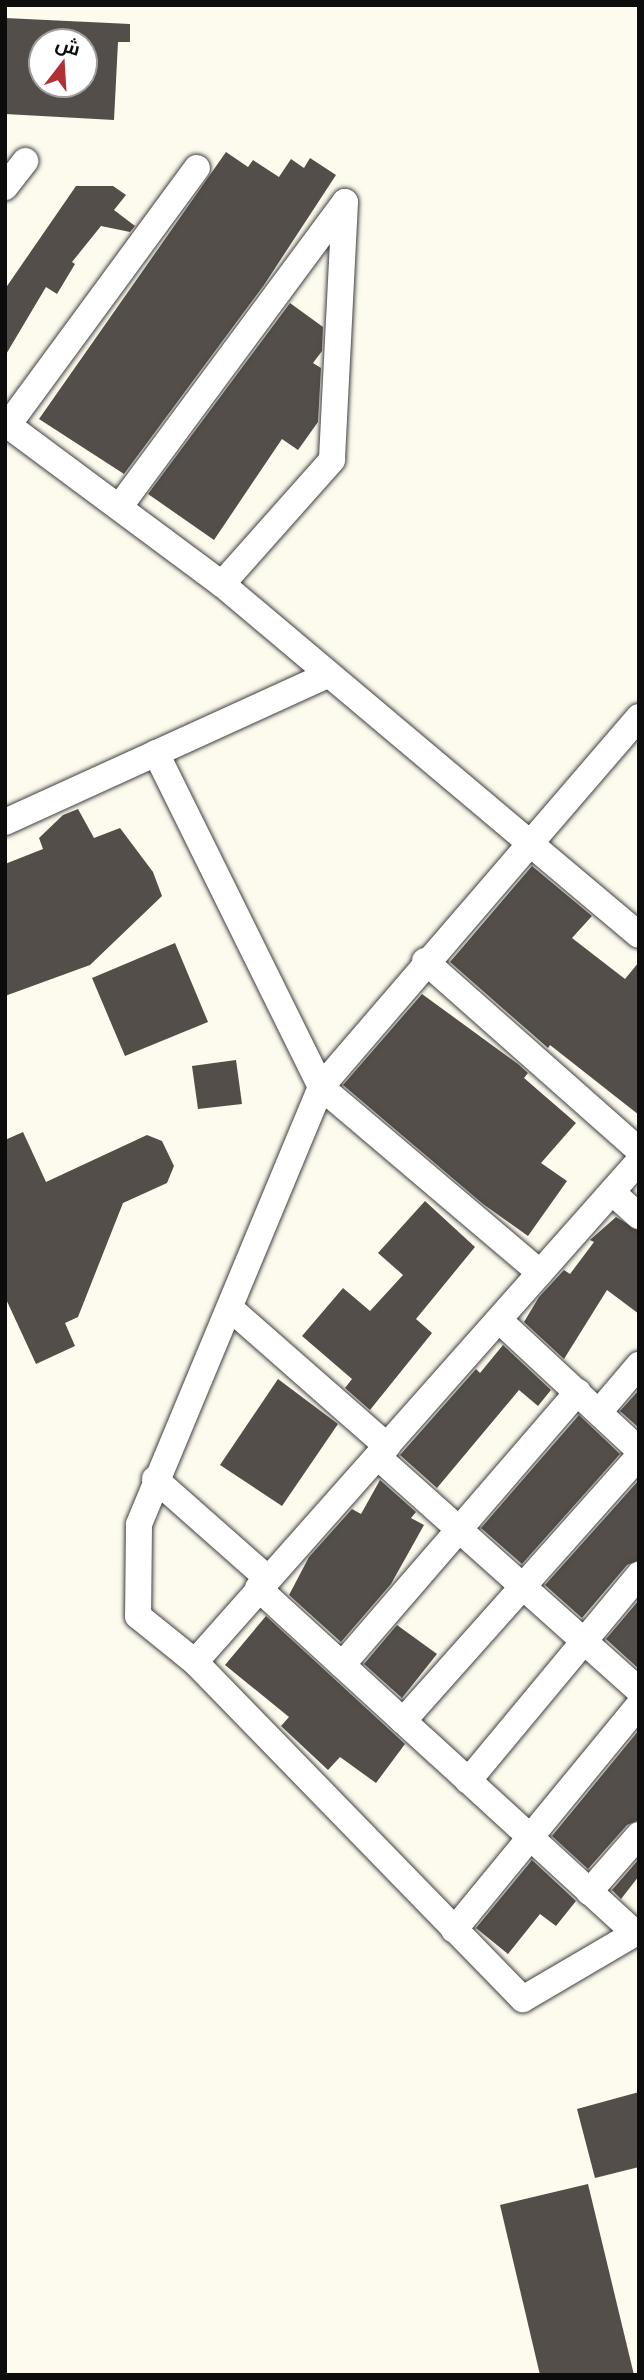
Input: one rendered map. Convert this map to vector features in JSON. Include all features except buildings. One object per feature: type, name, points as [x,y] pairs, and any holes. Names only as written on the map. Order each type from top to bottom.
[{"type":"street","points":[[5,187],[25,161]]},
{"type":"street","points":[[197,168],[6,424],[222,584],[326,676],[532,842],[639,935]]},
{"type":"street","points":[[120,506],[345,202],[332,460],[222,584]]},
{"type":"street","points":[[5,822],[326,676]]},
{"type":"street","points":[[155,1479],[263,1583],[342,1665],[637,1933],[523,1999],[195,1662],[138,1616],[139,1525],[155,1479],[231,1309],[321,1087],[425,961],[639,717]]},
{"type":"street","points":[[156,754],[321,1087],[540,1273]]},
{"type":"street","points":[[425,961],[639,1150]]},
{"type":"street","points":[[195,1662],[639,1161]]},
{"type":"street","points":[[612,1192],[639,1216]]},
{"type":"street","points":[[231,1309],[382,1451],[459,1530],[639,1690]]},
{"type":"street","points":[[499,1320],[639,1450]]},
{"type":"street","points":[[599,1412],[639,1365]]},
{"type":"street","points":[[342,1665],[578,1392]]},
{"type":"street","points":[[403,1721],[639,1456]]},
{"type":"street","points":[[468,1781],[639,1575]]},
{"type":"street","points":[[454,1930],[639,1705]]},
{"type":"street","points":[[589,1892],[639,1835]]}]
